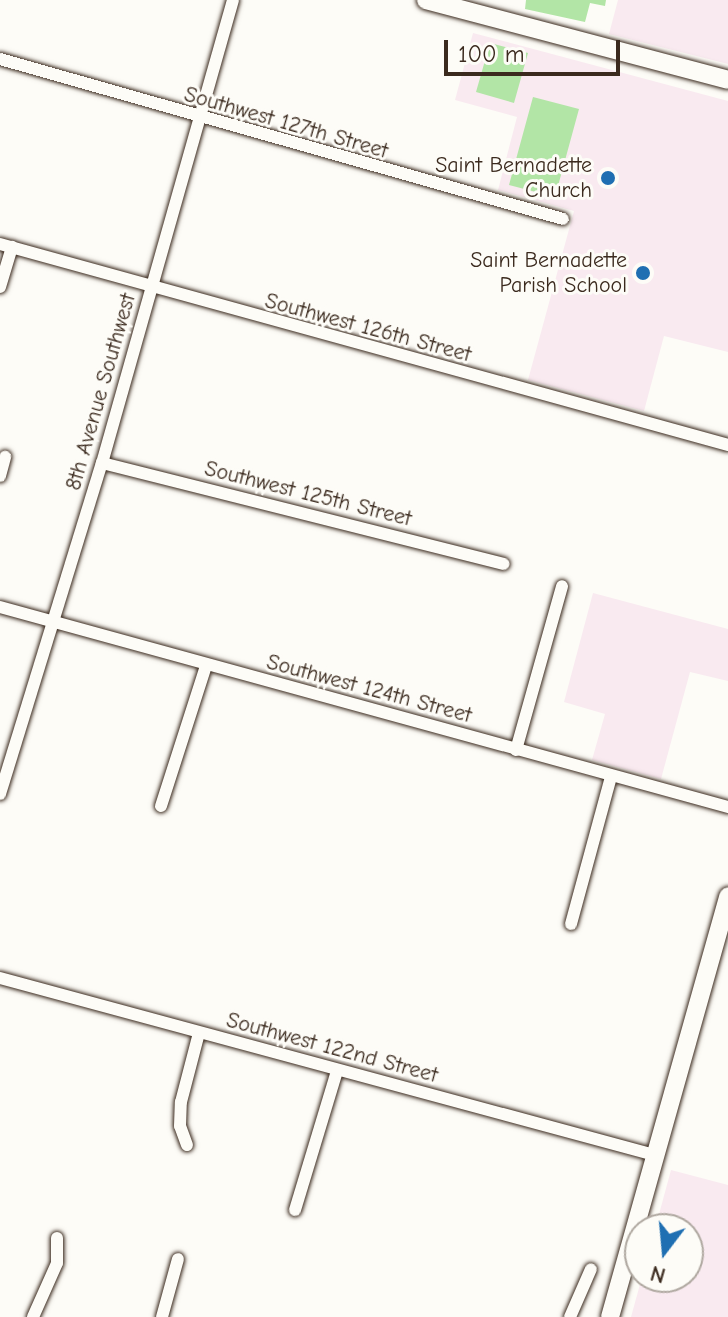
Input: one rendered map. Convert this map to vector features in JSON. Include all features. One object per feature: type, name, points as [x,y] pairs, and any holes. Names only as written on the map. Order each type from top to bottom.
[{"type":"main road","points":[[426,0],[728,80]]},
{"type":"main road","points":[[610,1317],[728,896]]},
{"type":"street","name":"8th Avenue Southwest","points":[[0,794],[102,463],[233,0]]},
{"type":"street","name":"Southwest 127th Street","points":[[0,59],[200,120],[563,219]]},
{"type":"street","name":"Southwest 126th Street","points":[[6,246],[152,290],[728,445]]},
{"type":"street","points":[[0,287],[6,246]]},
{"type":"street","points":[[0,476],[5,457]]},
{"type":"street","name":"Southwest 125th Street","points":[[102,463],[504,564]]},
{"type":"street","points":[[516,750],[562,586]]},
{"type":"street","name":"Southwest 124th Street","points":[[0,607],[728,807]]},
{"type":"street","points":[[161,806],[206,666]]},
{"type":"street","points":[[571,924],[611,777]]},
{"type":"street","name":"Southwest 122nd Street","points":[[0,978],[654,1155]]},
{"type":"street","points":[[187,1145],[179,1114],[199,1033]]},
{"type":"street","points":[[295,1210],[337,1071]]},
{"type":"street","points":[[33,1317],[57,1263],[57,1238]]},
{"type":"street","points":[[162,1317],[178,1259]]},
{"type":"street","points":[[570,1317],[591,1269]]},
{"type":"shaded area","points":[[618,0],[728,0],[728,64],[609,34]]},
{"type":"shaded area","name":"Saint Bernadette Parish School","points":[[473,33],[728,101],[728,352],[664,336],[644,411],[528,380],[574,211],[498,190],[517,117],[455,100]]},
{"type":"shaded area","points":[[593,593],[728,629],[728,681],[690,672],[661,779],[592,760],[605,714],[564,702]]},
{"type":"shaded area","points":[[671,1170],[728,1185],[728,1317],[631,1317],[638,1293],[704,1293],[704,1213],[659,1213]]},
{"type":"green space","points":[[526,0],[606,0],[605,6],[590,3],[585,22],[525,9]]},
{"type":"green space","points":[[490,43],[528,53],[514,103],[476,92]]},
{"type":"green space","points":[[533,97],[579,109],[555,197],[509,185]]},
{"type":"place","name":"Saint Bernadette Church","points":[[608,178]]},
{"type":"place","name":"Saint Bernadette Parish School","points":[[643,273]]}]
